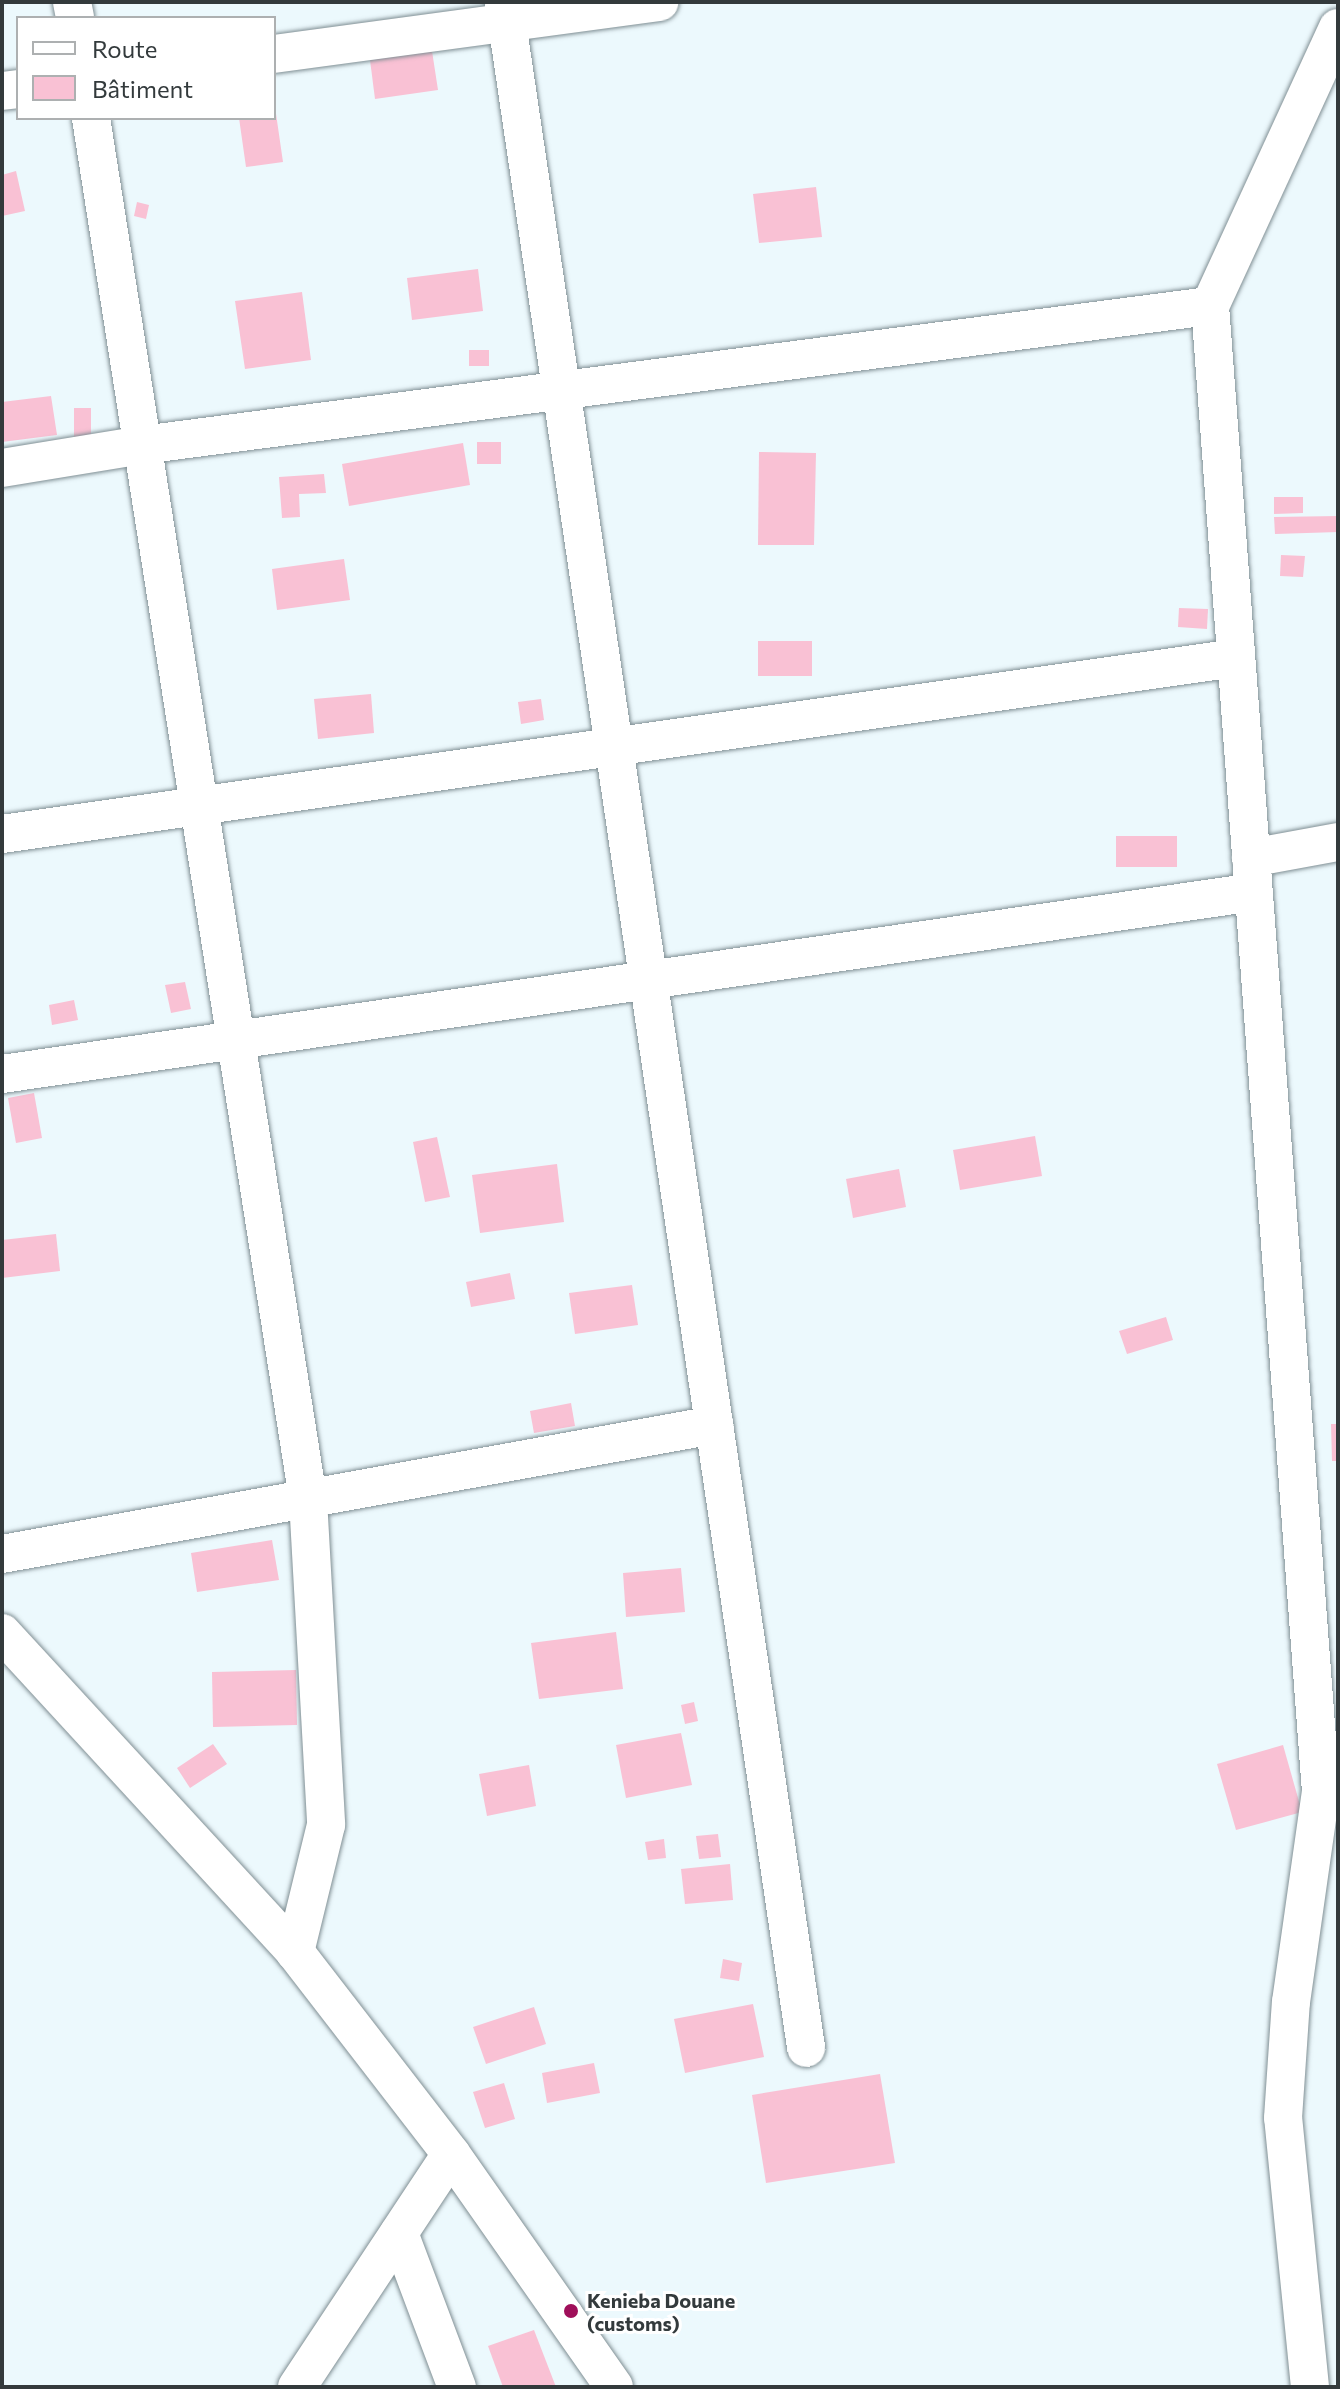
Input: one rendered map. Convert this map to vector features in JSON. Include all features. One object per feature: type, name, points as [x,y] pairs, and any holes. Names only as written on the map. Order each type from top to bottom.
[{"type":"street","points":[[276,54],[505,12],[660,2]]},
{"type":"street","points":[[505,12],[806,2048]]},
{"type":"street","points":[[1310,2387],[1283,2118],[1291,2002],[1321,1792],[1210,306],[1338,28]]},
{"type":"street","points":[[91,120],[308,1499],[326,1825],[295,1952]]},
{"type":"street","points":[[2,468],[142,445],[1210,306]]},
{"type":"street","points":[[2,834],[1236,658]]},
{"type":"street","points":[[2,1074],[648,980],[1252,875],[1338,842]]},
{"type":"street","points":[[2,1554],[714,1425]]},
{"type":"street","points":[[2,1633],[295,1952],[451,2154],[614,2387]]},
{"type":"street","points":[[297,2387],[451,2154]]},
{"type":"street","points":[[399,2233],[457,2387]]},
{"type":"building","points":[[432,51],[438,90],[375,99],[370,60]]},
{"type":"building","points":[[276,114],[283,162],[246,167],[239,120],[276,120]]},
{"type":"building","points":[[16,171],[25,211],[2,216],[2,175]]},
{"type":"building","points":[[816,187],[822,237],[759,243],[753,194]]},
{"type":"building","points":[[137,202],[149,205],[146,219],[134,216]]},
{"type":"building","points":[[478,269],[483,311],[412,320],[407,278]]},
{"type":"building","points":[[302,292],[311,360],[245,369],[235,301]]},
{"type":"building","points":[[469,350],[489,350],[489,366],[469,366]]},
{"type":"building","points":[[51,396],[57,435],[2,442],[2,402]]},
{"type":"building","points":[[74,408],[91,408],[91,438],[74,438]]},
{"type":"building","points":[[477,442],[501,442],[501,464],[477,464]]},
{"type":"building","points":[[463,443],[470,485],[349,506],[342,464]]},
{"type":"building","points":[[759,452],[816,453],[814,545],[758,545]]},
{"type":"building","points":[[324,474],[326,493],[299,494],[300,517],[282,518],[279,477]]},
{"type":"building","points":[[1274,497],[1303,497],[1303,513],[1274,514]]},
{"type":"building","points":[[1338,516],[1338,532],[1275,534],[1274,517]]},
{"type":"building","points":[[1281,555],[1305,556],[1303,577],[1280,576]]},
{"type":"building","points":[[344,559],[350,600],[277,610],[272,569]]},
{"type":"building","points":[[1179,608],[1208,609],[1207,629],[1178,627]]},
{"type":"building","points":[[758,641],[812,641],[812,676],[758,676]]},
{"type":"building","points":[[371,694],[374,733],[318,739],[314,699]]},
{"type":"building","points":[[541,699],[544,720],[521,724],[518,702]]},
{"type":"building","points":[[1116,836],[1177,836],[1177,867],[1116,867]]},
{"type":"building","points":[[185,982],[191,1009],[171,1013],[165,985]]},
{"type":"building","points":[[74,1000],[78,1020],[52,1025],[49,1005]]},
{"type":"building","points":[[34,1093],[42,1138],[16,1143],[8,1098]]},
{"type":"building","points":[[1035,1136],[1042,1176],[960,1190],[953,1150]]},
{"type":"building","points":[[437,1137],[450,1197],[425,1202],[413,1142]]},
{"type":"building","points":[[557,1164],[564,1222],[480,1233],[472,1175]]},
{"type":"building","points":[[899,1169],[906,1207],[853,1218],[846,1179]]},
{"type":"building","points":[[56,1234],[60,1271],[2,1278],[2,1240]]},
{"type":"building","points":[[510,1273],[515,1299],[471,1307],[466,1282]]},
{"type":"building","points":[[632,1285],[638,1325],[575,1334],[569,1293]]},
{"type":"building","points":[[1166,1317],[1173,1340],[1127,1354],[1119,1331]]},
{"type":"building","points":[[571,1403],[575,1426],[534,1433],[530,1411]]},
{"type":"building","points":[[1331,1424],[1338,1424],[1338,1461],[1332,1461]]},
{"type":"building","points":[[272,1540],[279,1580],[197,1592],[191,1553]]},
{"type":"building","points":[[681,1568],[685,1612],[626,1617],[623,1573]]},
{"type":"building","points":[[616,1632],[623,1689],[539,1699],[531,1643]]},
{"type":"building","points":[[296,1670],[297,1725],[213,1727],[212,1672]]},
{"type":"building","points":[[694,1702],[698,1721],[685,1724],[681,1705]]},
{"type":"building","points":[[681,1733],[692,1785],[626,1798],[616,1745]]},
{"type":"building","points":[[213,1744],[227,1764],[190,1788],[177,1768]]},
{"type":"building","points":[[1283,1745],[1302,1812],[1236,1830],[1217,1764]]},
{"type":"building","points":[[529,1765],[536,1806],[487,1816],[479,1774]]},
{"type":"building","points":[[718,1834],[721,1857],[699,1859],[696,1836]]},
{"type":"building","points":[[664,1839],[666,1858],[648,1860],[645,1842]]},
{"type":"building","points":[[730,1864],[733,1900],[685,1904],[681,1869]]},
{"type":"building","points":[[723,1959],[742,1963],[739,1981],[720,1978]]},
{"type":"building","points":[[753,2004],[764,2057],[685,2073],[674,2019]]},
{"type":"building","points":[[534,2007],[546,2044],[486,2064],[473,2027]]},
{"type":"building","points":[[594,2063],[600,2093],[547,2103],[542,2073]]},
{"type":"building","points":[[880,2074],[895,2163],[766,2183],[752,2095]]},
{"type":"building","points":[[504,2083],[515,2119],[485,2128],[473,2092]]},
{"type":"building","points":[[534,2330],[556,2387],[503,2387],[488,2346]]},
{"type":"place","name":"Kenieba Douane (customs)","points":[[571,2311]]}]
